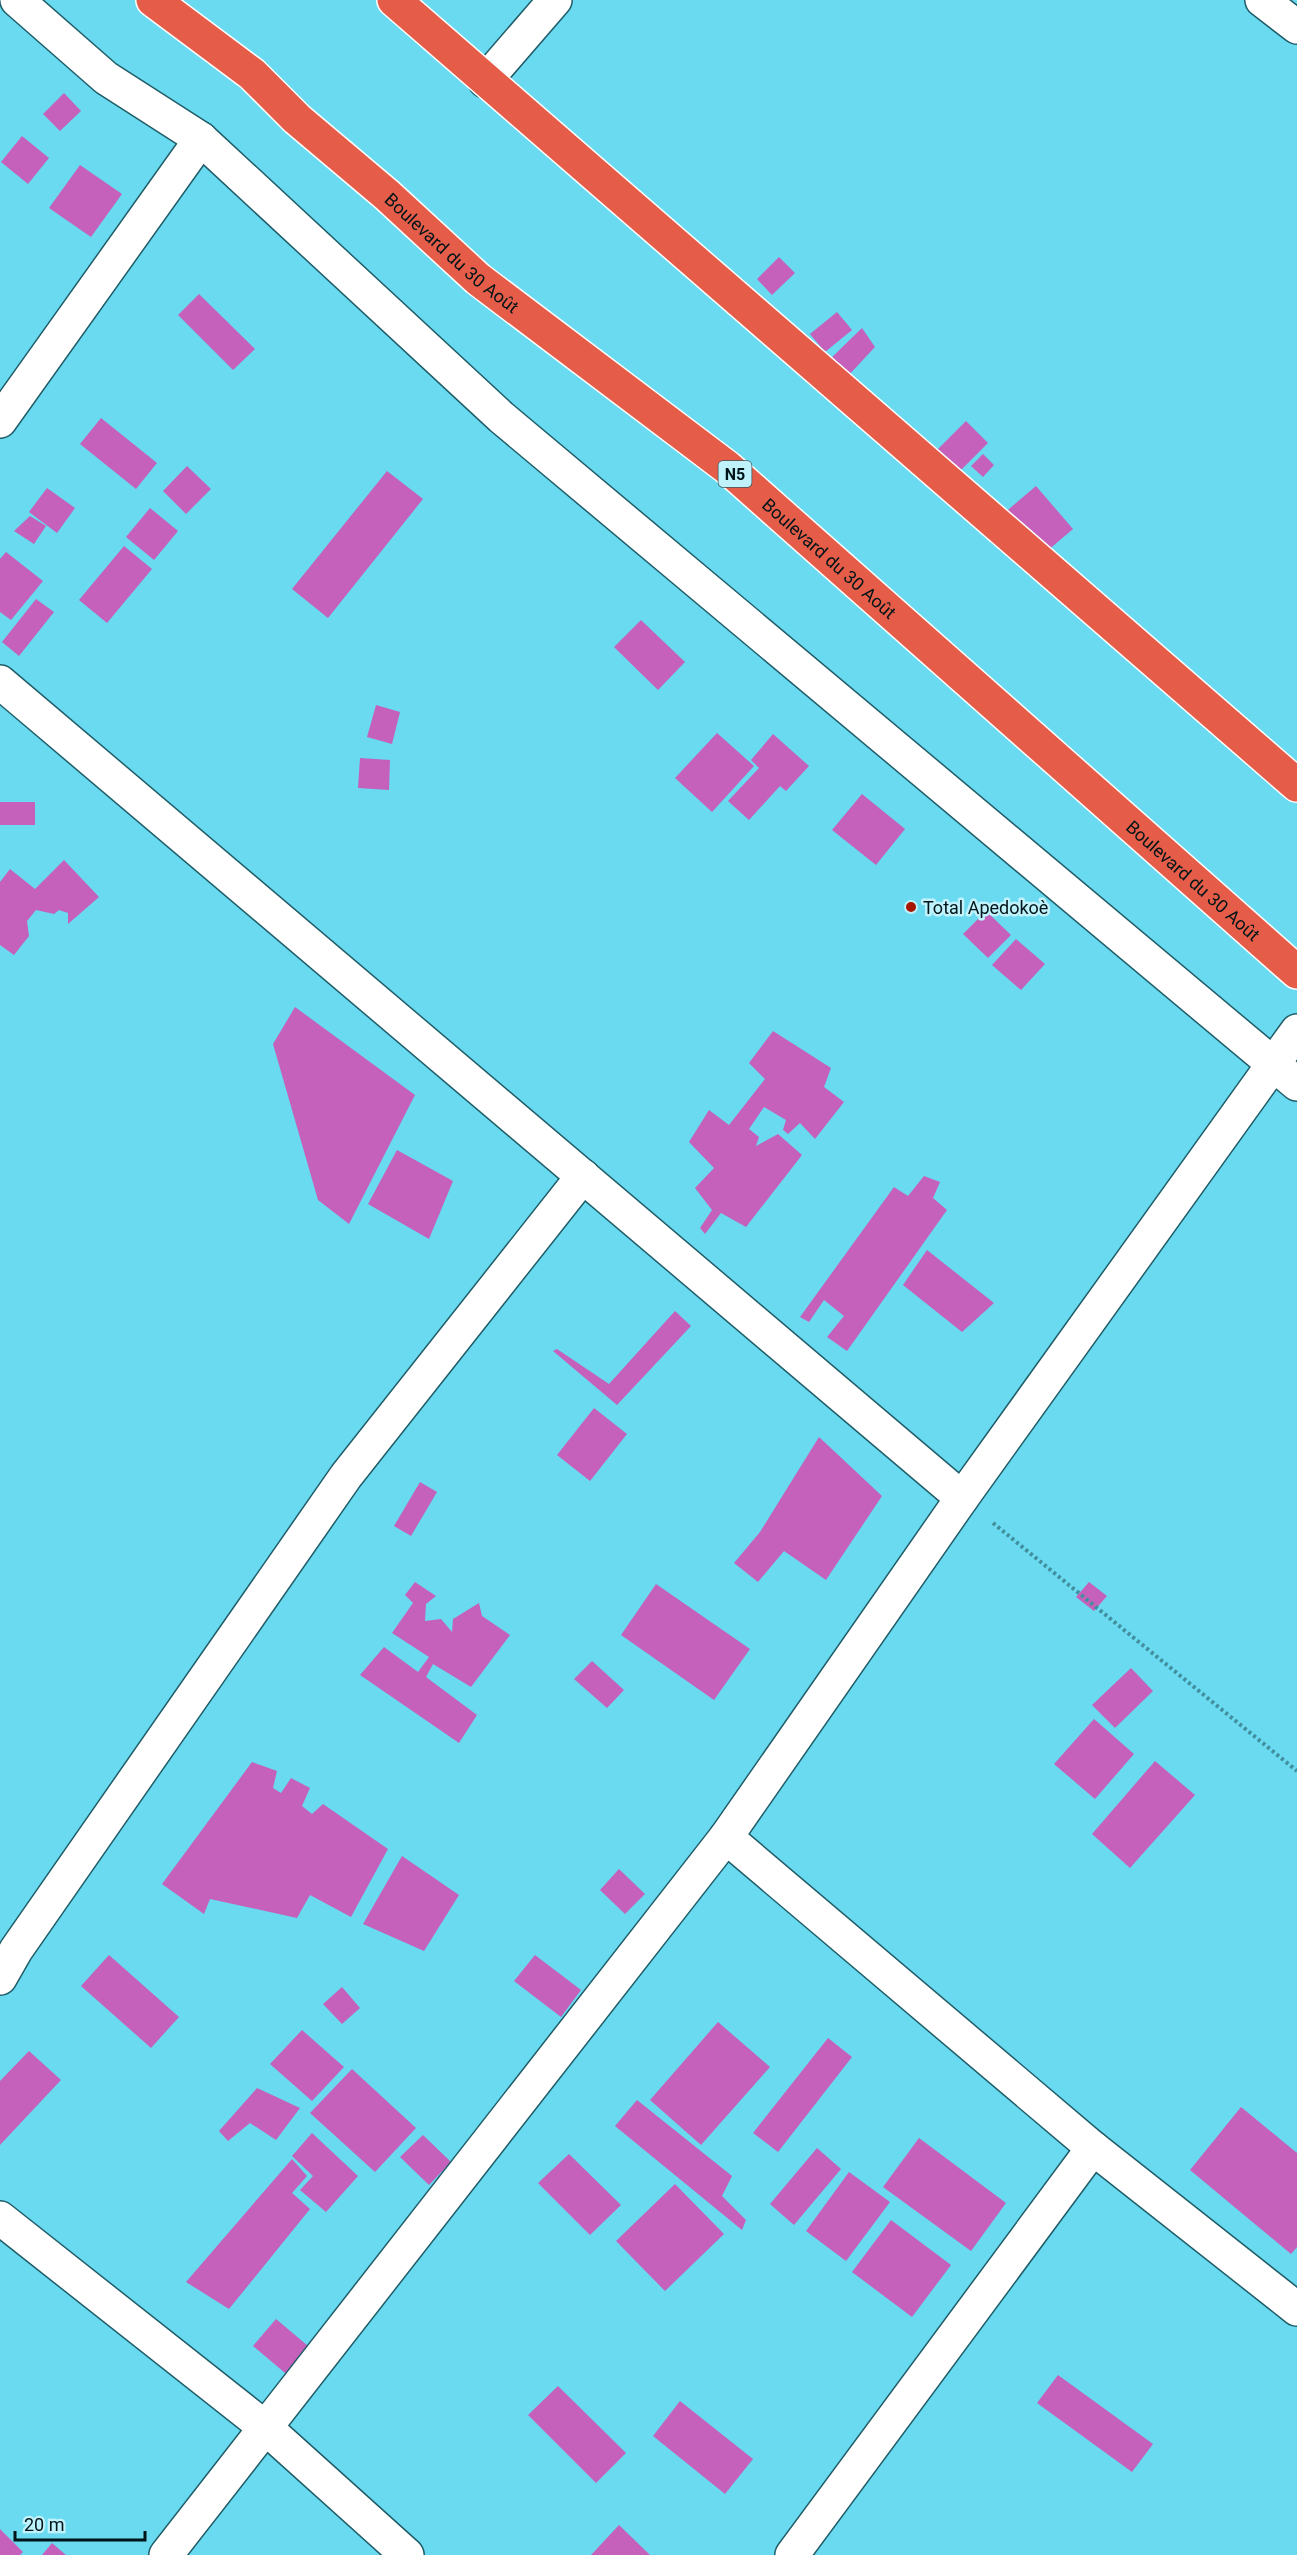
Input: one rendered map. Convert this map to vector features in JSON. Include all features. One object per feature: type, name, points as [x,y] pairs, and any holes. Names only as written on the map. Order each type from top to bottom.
[{"type":"highway","name":"Boulevard du 30 Août","points":[[153,0],[252,74],[297,119],[387,195],[478,279],[728,468],[1297,972]]},
{"type":"highway","points":[[394,0],[1297,785]]},
{"type":"street","points":[[17,0],[106,78],[201,139],[501,417],[1285,1074]]},
{"type":"street","points":[[485,81],[555,0]]},
{"type":"street","points":[[1262,0],[1297,27]]},
{"type":"street","points":[[0,421],[201,139]]},
{"type":"street","points":[[0,682],[962,1498]]},
{"type":"street","points":[[166,2555],[267,2429],[726,1837],[962,1498],[1285,1074],[1297,1031]]},
{"type":"street","points":[[5,1952],[346,1476],[583,1176]]},
{"type":"street","points":[[726,1837],[1093,2148],[1297,2309]]},
{"type":"street","points":[[792,2555],[1093,2148]]},
{"type":"street","points":[[0,2218],[267,2429],[407,2555]]},
{"type":"path","points":[[962,1498],[1297,1771]]},
{"type":"building","points":[[64,93],[81,111],[60,131],[43,114]]},
{"type":"building","points":[[22,136],[49,158],[28,184],[1,162]]},
{"type":"building","points":[[80,165],[122,194],[91,237],[49,208]]},
{"type":"building","points":[[779,257],[795,273],[772,295],[757,279]]},
{"type":"building","points":[[199,294],[255,349],[233,370],[178,315]]},
{"type":"building","points":[[837,312],[852,330],[825,352],[810,334]]},
{"type":"building","points":[[862,328],[875,347],[846,378],[826,363]]},
{"type":"building","points":[[101,418],[157,463],[136,489],[80,444]]},
{"type":"building","points":[[966,421],[988,443],[959,472],[937,450]]},
{"type":"building","points":[[983,454],[994,465],[983,477],[971,466]]},
{"type":"building","points":[[187,466],[211,489],[186,514],[163,491]]},
{"type":"building","points":[[387,471],[423,499],[328,618],[292,589]]},
{"type":"building","points":[[1036,486],[1073,529],[1040,557],[1002,515]]},
{"type":"building","points":[[47,488],[75,508],[57,533],[29,512]]},
{"type":"building","points":[[150,508],[178,531],[154,560],[126,537]]},
{"type":"building","points":[[30,516],[46,526],[34,544],[14,531]]},
{"type":"building","points":[[124,546],[152,569],[107,623],[79,600]]},
{"type":"building","points":[[6,552],[43,581],[11,620],[0,612],[0,559]]},
{"type":"building","points":[[36,599],[54,612],[19,656],[2,642]]},
{"type":"building","points":[[641,620],[685,662],[658,690],[614,647]]},
{"type":"building","points":[[376,705],[400,712],[392,744],[367,737]]},
{"type":"building","points":[[717,733],[754,766],[712,812],[675,778]]},
{"type":"building","points":[[773,734],[809,766],[786,791],[780,786],[749,820],[728,801],[759,768],[751,760]]},
{"type":"building","points":[[360,758],[390,760],[389,790],[358,788]]},
{"type":"building","points":[[862,794],[905,829],[876,865],[832,830]]},
{"type":"building","points":[[0,802],[35,802],[35,825],[0,825]]},
{"type":"building","points":[[64,860],[99,897],[68,924],[68,913],[59,910],[54,914],[36,910],[27,921],[29,936],[14,955],[0,945],[0,882],[10,869],[35,889]]},
{"type":"building","points":[[986,911],[1011,935],[988,958],[963,934]]},
{"type":"building","points":[[1016,939],[1045,964],[1021,990],[992,965]]},
{"type":"building","points":[[295,1007],[415,1095],[349,1224],[318,1200],[273,1044]]},
{"type":"building","points":[[773,1031],[831,1068],[824,1087],[844,1102],[815,1139],[800,1123],[788,1134],[783,1130],[786,1120],[764,1107],[749,1129],[759,1137],[756,1146],[778,1134],[802,1155],[746,1227],[721,1213],[705,1234],[700,1228],[712,1210],[695,1188],[714,1168],[689,1142],[709,1110],[729,1125],[765,1079],[749,1063]]},
{"type":"building","points":[[397,1150],[453,1181],[429,1239],[368,1204]]},
{"type":"building","points":[[924,1176],[940,1182],[933,1198],[947,1210],[847,1351],[827,1337],[844,1316],[824,1300],[809,1322],[800,1317],[894,1187],[908,1196]]},
{"type":"building","points":[[927,1250],[994,1303],[962,1332],[903,1285]]},
{"type":"building","points":[[675,1311],[691,1326],[617,1405],[553,1351],[557,1349],[609,1384]]},
{"type":"building","points":[[594,1408],[627,1434],[590,1481],[557,1455]]},
{"type":"building","points":[[819,1437],[882,1496],[826,1580],[784,1551],[758,1582],[734,1563],[760,1532]]},
{"type":"building","points":[[420,1482],[437,1492],[411,1536],[394,1526]]},
{"type":"building","points":[[415,1582],[436,1596],[426,1604],[425,1621],[441,1619],[452,1632],[453,1619],[479,1603],[482,1616],[510,1635],[471,1687],[433,1664],[426,1677],[477,1715],[459,1743],[360,1675],[384,1647],[418,1672],[429,1657],[392,1633],[413,1603],[405,1595]]},
{"type":"building","points":[[1089,1582],[1107,1596],[1094,1611],[1076,1597]]},
{"type":"building","points":[[656,1584],[750,1649],[714,1700],[621,1635]]},
{"type":"building","points":[[592,1661],[624,1690],[607,1708],[574,1679]]},
{"type":"building","points":[[1131,1668],[1153,1691],[1115,1728],[1092,1705]]},
{"type":"building","points":[[1094,1719],[1134,1754],[1095,1799],[1054,1764]]},
{"type":"building","points":[[1155,1761],[1195,1795],[1130,1868],[1092,1834]]},
{"type":"building","points":[[252,1762],[277,1771],[273,1788],[281,1793],[291,1778],[310,1788],[302,1806],[312,1814],[323,1804],[388,1849],[351,1917],[310,1895],[297,1918],[210,1899],[204,1914],[162,1884]]},
{"type":"building","points":[[402,1856],[459,1895],[424,1951],[363,1924]]},
{"type":"building","points":[[619,1869],[645,1894],[625,1914],[600,1890]]},
{"type":"building","points":[[109,1955],[179,2017],[151,2048],[81,1986]]},
{"type":"building","points":[[535,1955],[581,1990],[561,2017],[514,1981]]},
{"type":"building","points":[[342,1987],[360,2008],[342,2024],[323,2004]]},
{"type":"building","points":[[718,2022],[770,2067],[701,2145],[650,2100]]},
{"type":"building","points":[[302,2030],[344,2067],[312,2101],[270,2064]]},
{"type":"building","points":[[828,2038],[852,2057],[778,2152],[753,2133]]},
{"type":"building","points":[[29,2051],[61,2080],[0,2145],[0,2081]]},
{"type":"building","points":[[352,2069],[416,2128],[375,2172],[310,2113]]},
{"type":"building","points":[[257,2088],[300,2108],[276,2140],[250,2123],[228,2141],[219,2131]]},
{"type":"building","points":[[637,2100],[732,2176],[722,2196],[746,2220],[742,2230],[615,2126]]},
{"type":"building","points":[[1241,2107],[1297,2153],[1297,2247],[1291,2254],[1190,2170]]},
{"type":"building","points":[[312,2133],[358,2176],[326,2212],[300,2190],[313,2176],[292,2156]]},
{"type":"building","points":[[423,2135],[451,2162],[429,2185],[400,2157]]},
{"type":"building","points":[[919,2138],[1006,2203],[971,2251],[883,2187]]},
{"type":"building","points":[[817,2148],[841,2169],[794,2225],[770,2204]]},
{"type":"building","points":[[569,2154],[621,2205],[590,2235],[538,2183]]},
{"type":"building","points":[[292,2159],[307,2176],[292,2193],[310,2209],[229,2309],[186,2282]]},
{"type":"building","points":[[849,2172],[890,2202],[846,2261],[806,2231]]},
{"type":"building","points":[[675,2184],[724,2234],[665,2291],[616,2241]]},
{"type":"building","points":[[891,2220],[951,2265],[912,2317],[852,2272]]},
{"type":"building","points":[[276,2319],[314,2351],[291,2378],[253,2346]]},
{"type":"building","points":[[1058,2375],[1153,2444],[1132,2472],[1037,2403]]},
{"type":"building","points":[[558,2386],[626,2453],[596,2483],[528,2415]]},
{"type":"building","points":[[680,2401],[753,2459],[725,2494],[653,2436]]},
{"type":"building","points":[[619,2525],[650,2555],[591,2555]]},
{"type":"building","points":[[0,2529],[23,2552],[20,2555],[0,2555]]},
{"type":"building","points":[[52,2543],[66,2555],[42,2555]]},
{"type":"place","name":"Total Apedokoè","points":[[911,907]]}]
